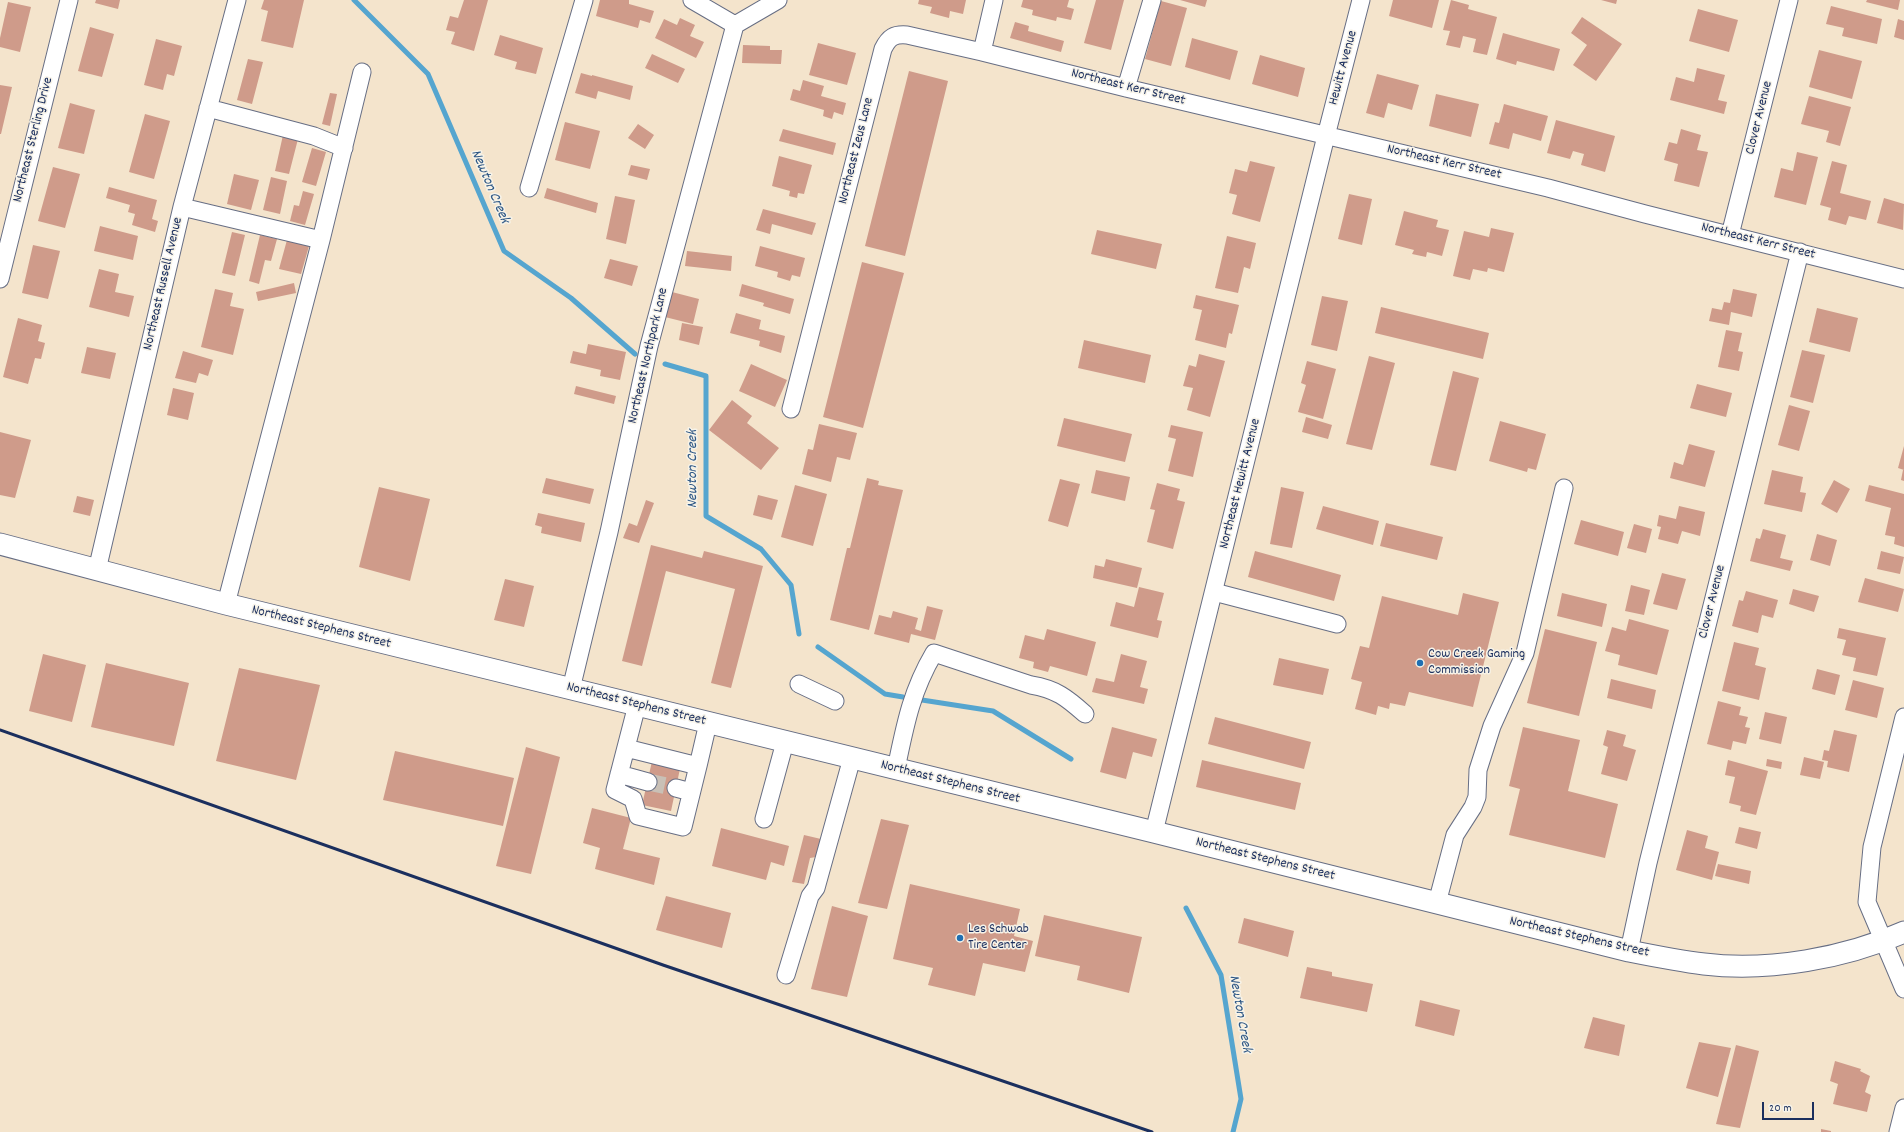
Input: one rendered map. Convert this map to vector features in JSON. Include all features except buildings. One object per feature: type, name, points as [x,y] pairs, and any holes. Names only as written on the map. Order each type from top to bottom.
[{"type":"main road","name":"Northeast Stephens Street","points":[[0,544],[226,604],[1154,832],[1629,951],[1705,965],[1737,966],[1776,964],[1822,957],[1885,941],[1904,932]]},
{"type":"street","name":"Northeast Sterling Drive","points":[[0,279],[69,0]]},
{"type":"street","name":"Northeast Russell Avenue","points":[[96,570],[182,207],[237,0]]},
{"type":"street","points":[[529,188],[584,0]]},
{"type":"street","points":[[692,0],[735,25],[778,0]]},
{"type":"street","points":[[982,52],[994,0]]},
{"type":"street","points":[[1126,88],[1152,0]]},
{"type":"street","name":"Hewitt Avenue","points":[[1326,136],[1361,0]]},
{"type":"street","name":"Clover Avenue","points":[[1730,235],[1789,0]]},
{"type":"street","name":"Northeast Northpark Lane","points":[[571,689],[609,532],[649,346],[735,25]]},
{"type":"street","name":"Northeast Zeus Lane","points":[[790,409],[883,49],[888,40],[895,34],[907,35],[982,52]]},
{"type":"street","name":"Northeast Kerr Street","points":[[982,52],[1126,88],[1548,188],[1904,279]]},
{"type":"street","points":[[226,604],[321,240],[362,72]]},
{"type":"street","points":[[208,108],[314,136],[344,148]]},
{"type":"street","name":"Northeast Hewitt Avenue","points":[[1154,832],[1326,136]]},
{"type":"street","points":[[182,207],[321,240]]},
{"type":"street","name":"Clover Avenue","points":[[1629,951],[1648,863],[1800,252]]},
{"type":"street","points":[[1437,903],[1455,835],[1468,816],[1477,797],[1478,770],[1494,720],[1525,653],[1564,488]]},
{"type":"street","points":[[1214,592],[1337,624]]},
{"type":"street","points":[[896,769],[912,700],[921,675],[934,654],[1031,685],[1046,688],[1064,695],[1085,714]]},
{"type":"street","points":[[799,684],[835,701]]},
{"type":"street","points":[[637,705],[615,790],[633,799],[638,816],[683,827],[684,790],[698,766],[708,723]]},
{"type":"street","points":[[1904,717],[1872,847],[1866,902],[1885,941],[1904,989]]},
{"type":"street","points":[[764,819],[784,742]]},
{"type":"street","points":[[626,748],[698,766]]},
{"type":"street","points":[[786,975],[810,896],[816,888],[852,758]]},
{"type":"street","points":[[619,774],[648,782]]},
{"type":"street","points":[[1898,1132],[1904,1108]]},
{"type":"waterway","name":"Newton Creek","points":[[354,0],[428,74],[504,251],[571,298],[635,354]]},
{"type":"waterway","name":"Newton Creek","points":[[665,364],[706,376],[706,516],[761,549],[791,585],[799,634]]},
{"type":"waterway","name":"Newton Creek","points":[[818,647],[885,694],[903,697]]},
{"type":"waterway","name":"Newton Creek","points":[[922,700],[993,711],[1071,759]]},
{"type":"waterway","name":"Newton Creek","points":[[1186,908],[1221,975],[1241,1099],[1233,1132]]},
{"type":"tunnel","points":[[648,782],[676,788]]},
{"type":"railway","points":[[0,730],[663,965],[1152,1132]]},
{"type":"place","name":"Cow Creek Gaming Commission","points":[[1420,663]]},
{"type":"place","name":"Les Schwab Tire Center","points":[[960,938]]}]
